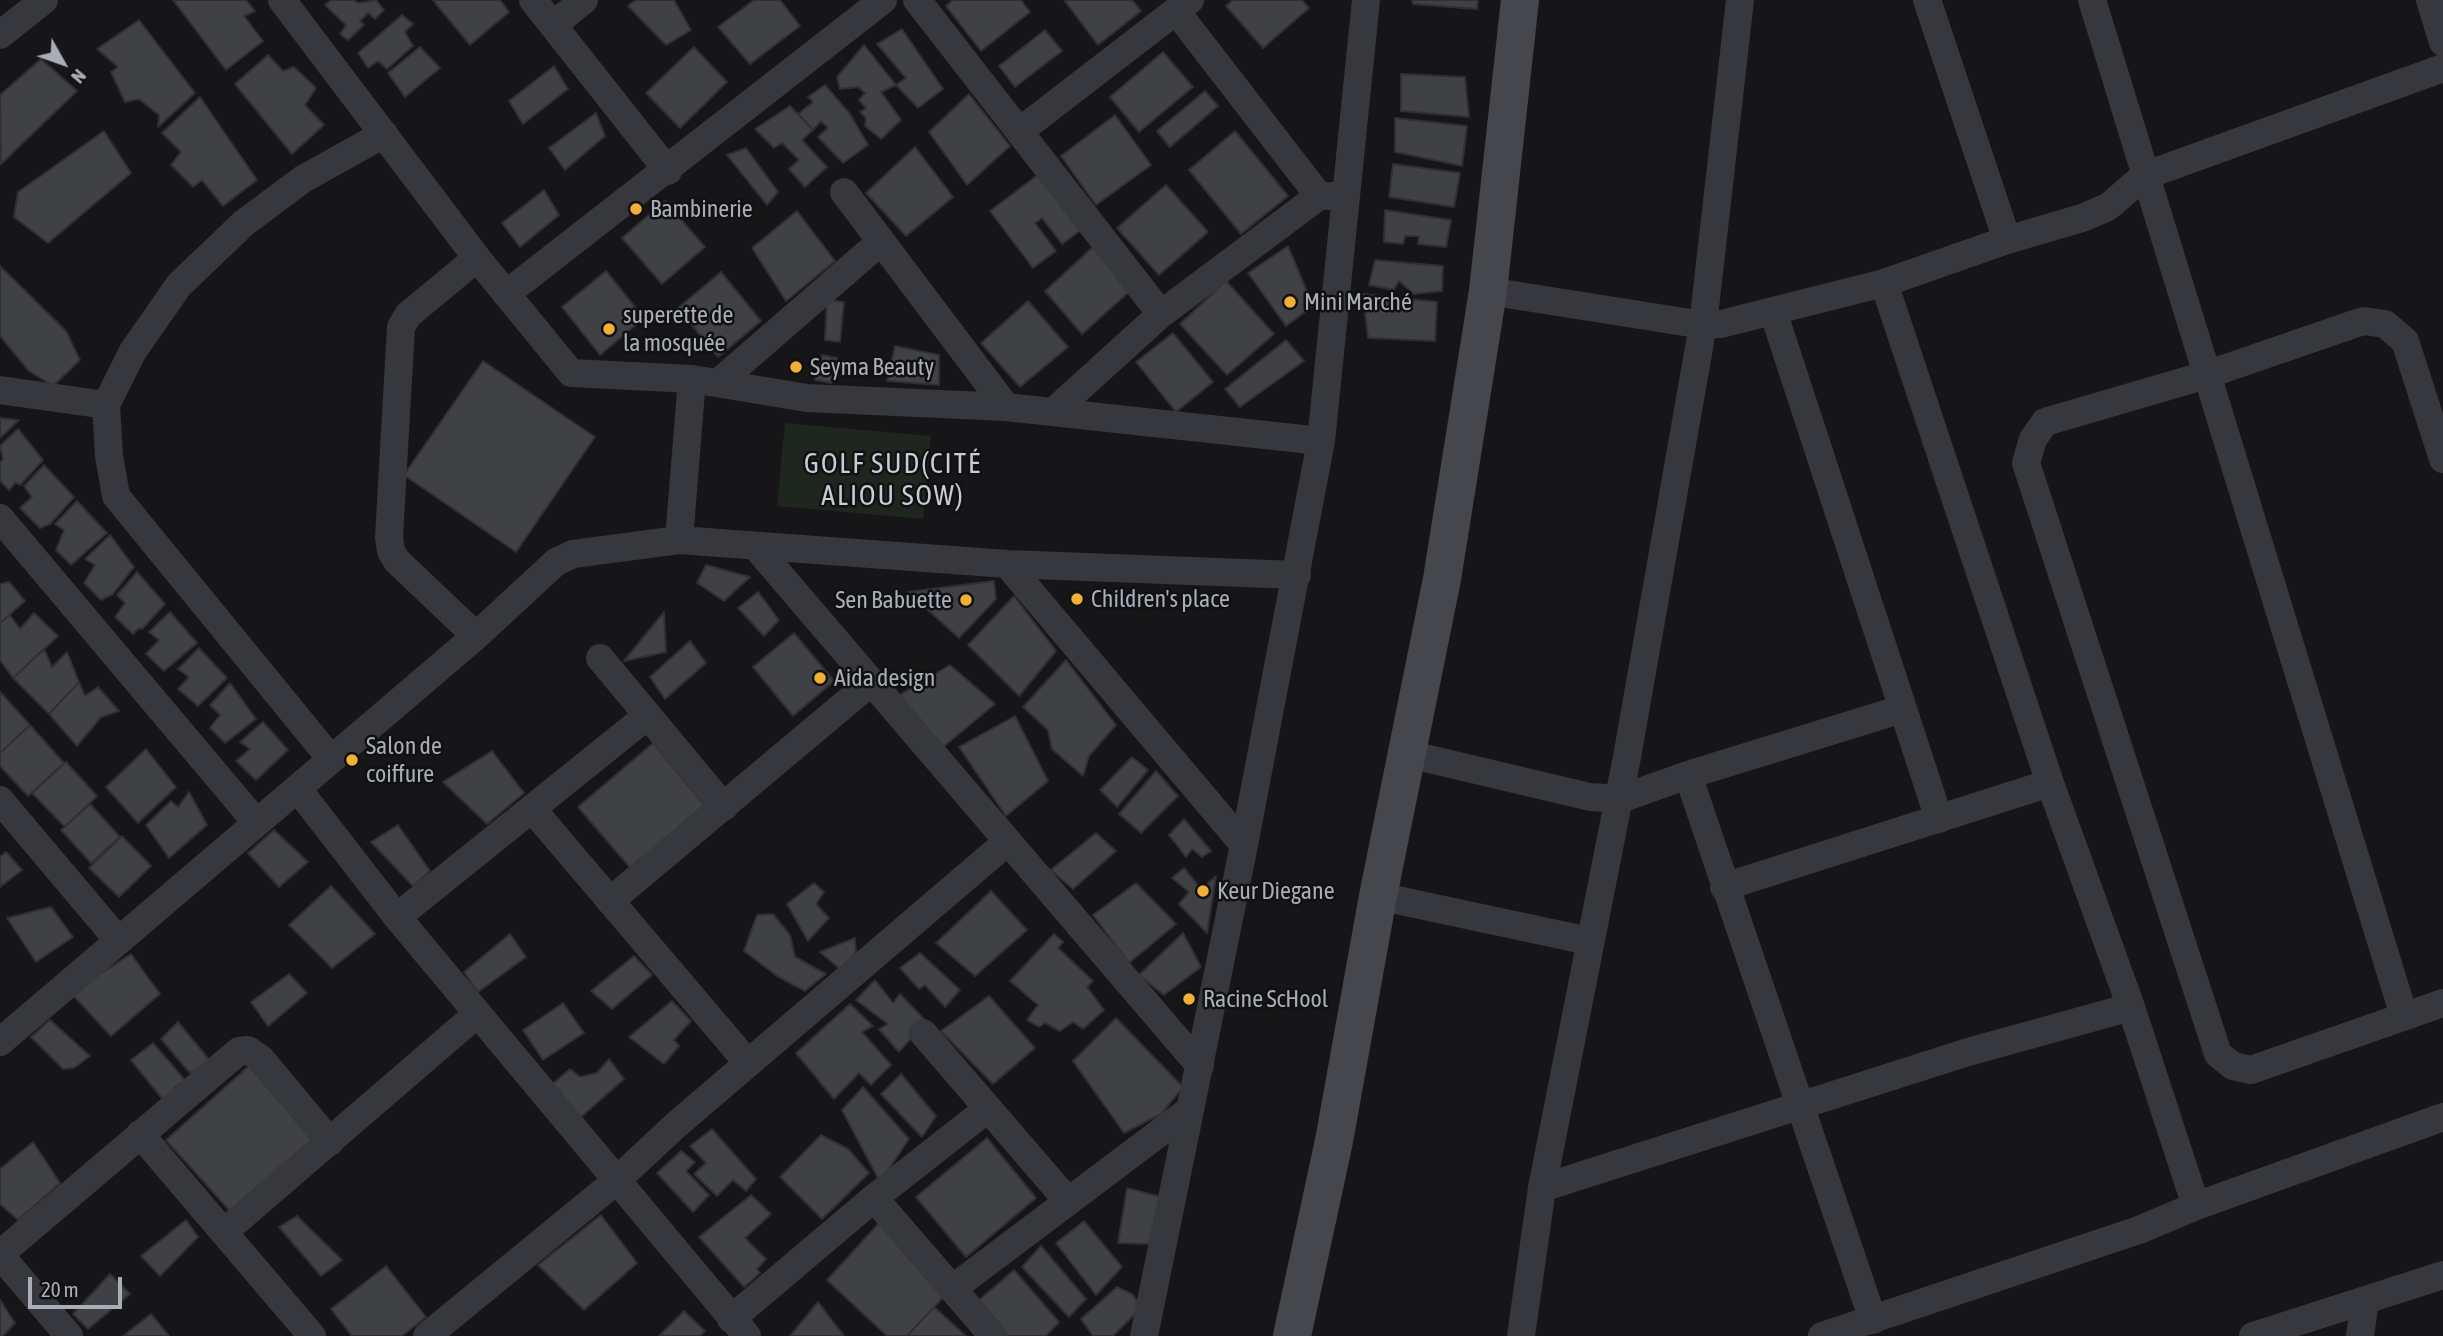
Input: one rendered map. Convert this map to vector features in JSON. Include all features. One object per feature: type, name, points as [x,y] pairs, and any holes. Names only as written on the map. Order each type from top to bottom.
[{"type":"main road","points":[[1292,1336],[1334,1141],[1378,896],[1443,579],[1488,291],[1520,0]]},
{"type":"street","points":[[0,35],[44,0]]},
{"type":"street","points":[[282,0],[477,258],[571,373],[692,379],[807,398],[1006,407],[1321,441]]},
{"type":"street","points":[[533,0],[668,171]]},
{"type":"street","points":[[553,25],[584,0]]},
{"type":"street","points":[[506,294],[668,171],[883,0]]},
{"type":"street","points":[[917,0],[1161,314]]},
{"type":"street","points":[[1144,1336],[1187,1112],[1200,1066],[1244,845],[1321,441],[1332,196],[1366,0]]},
{"type":"street","points":[[1521,1336],[1542,1188],[1620,799],[1703,325],[1740,0]]},
{"type":"street","points":[[1927,0],[2007,240]]},
{"type":"street","points":[[2092,0],[2404,1016]]},
{"type":"street","points":[[2430,0],[2443,42]]},
{"type":"street","points":[[1020,131],[1183,6],[1332,196]]},
{"type":"street","points":[[1488,291],[1703,325],[1721,324],[1773,312],[1884,283],[2007,240],[2082,218],[2108,207],[2144,176],[2443,68]]},
{"type":"street","points":[[331,759],[116,496],[108,456],[106,405],[133,351],[179,285],[244,223],[303,179],[384,134]]},
{"type":"street","points":[[844,192],[1006,407]]},
{"type":"street","points":[[1053,412],[1161,314],[1332,196]]},
{"type":"street","points":[[719,382],[880,243]]},
{"type":"street","points":[[476,636],[397,561],[391,551],[389,537],[401,327],[408,314],[477,258]]},
{"type":"street","points":[[1884,283],[2050,783],[2131,1007],[2196,1206]]},
{"type":"street","points":[[1773,312],[1939,819]]},
{"type":"street","points":[[2443,459],[2405,341],[2385,324],[2363,321],[2206,375],[2045,422],[2033,439],[2026,463],[2218,1054],[2233,1066],[2251,1070],[2443,1003]]},
{"type":"street","points":[[679,540],[692,379]]},
{"type":"street","points":[[0,390],[106,405]]},
{"type":"street","points":[[0,518],[256,822]]},
{"type":"street","points":[[0,1042],[476,636],[556,562],[573,554],[679,540],[1007,564],[1297,575]]},
{"type":"street","points":[[756,547],[1200,1066]]},
{"type":"street","points":[[1007,564],[1244,845]]},
{"type":"street","points":[[600,658],[724,807]]},
{"type":"street","points":[[610,901],[870,683]]},
{"type":"street","points":[[1408,754],[1590,797],[1620,799],[1688,775],[1902,709]]},
{"type":"street","points":[[397,917],[647,716]]},
{"type":"street","points":[[1688,775],[1873,1320]]},
{"type":"street","points":[[1724,887],[2050,783]]},
{"type":"street","points":[[297,788],[397,917],[739,1327],[874,1198],[986,1110]]},
{"type":"street","points":[[0,800],[118,940]]},
{"type":"street","points":[[533,810],[748,1063]]},
{"type":"street","points":[[427,1336],[616,1181],[748,1063],[1007,842]]},
{"type":"street","points":[[1378,896],[1590,941]]},
{"type":"street","points":[[1542,1188],[1968,1052],[2131,1007]]},
{"type":"street","points":[[224,1232],[477,1014]]},
{"type":"street","points":[[923,1033],[986,1110],[1067,1200]]},
{"type":"street","points":[[69,1336],[0,1254],[239,1051],[248,1050],[261,1059],[330,1142]]},
{"type":"street","points":[[952,1289],[1187,1112]]},
{"type":"street","points":[[1822,1336],[2138,1230],[2196,1206],[2443,1117]]},
{"type":"street","points":[[141,1134],[312,1336]]},
{"type":"street","points":[[874,1198],[993,1336]]},
{"type":"street","points":[[2253,1336],[2443,1275]]},
{"type":"street","points":[[2360,1336],[2365,1300]]},
{"type":"shaded area","points":[[785,423],[931,436],[923,519],[777,506]]},
{"type":"building","points":[[173,0],[246,0],[255,11],[244,16],[263,41],[226,70]]},
{"type":"building","points":[[331,0],[354,0],[358,3],[376,0],[384,10],[375,19],[368,13],[360,21],[364,25],[348,40],[340,34],[346,25],[325,5]]},
{"type":"building","points":[[433,0],[500,0],[509,12],[470,45]]},
{"type":"building","points":[[636,0],[674,0],[691,30],[666,45],[628,6]]},
{"type":"building","points":[[754,0],[780,0],[800,26],[750,64],[718,27]]},
{"type":"building","points":[[953,0],[1021,0],[1030,12],[981,51],[946,6]]},
{"type":"building","points":[[1064,0],[1132,0],[1141,11],[1098,45]]},
{"type":"building","points":[[1233,0],[1302,0],[1309,8],[1263,48],[1226,6]]},
{"type":"building","points":[[1412,0],[1478,0],[1477,9],[1413,4]]},
{"type":"building","points":[[402,15],[413,24],[405,32],[413,46],[387,69],[378,61],[368,68],[358,53]]},
{"type":"building","points":[[139,20],[195,93],[158,127],[159,115],[139,99],[125,102],[111,72],[118,67],[97,49]]},
{"type":"building","points":[[902,29],[943,89],[918,108],[896,85],[906,78],[877,44]]},
{"type":"building","points":[[1045,30],[1062,51],[1015,87],[999,66]]},
{"type":"building","points":[[864,45],[896,85],[881,92],[901,120],[881,139],[865,126],[866,118],[860,112],[866,108],[859,100],[865,93],[858,87],[840,89],[837,77]]},
{"type":"building","points":[[420,47],[440,68],[405,97],[388,73]]},
{"type":"building","points":[[694,47],[727,82],[680,128],[646,93]]},
{"type":"building","points":[[1163,52],[1193,87],[1139,132],[1110,97]]},
{"type":"building","points":[[268,55],[283,71],[294,67],[316,88],[305,105],[324,125],[292,154],[235,84]]},
{"type":"building","points":[[41,59],[77,91],[1,164],[0,95]]},
{"type":"building","points":[[554,66],[568,89],[523,124],[509,101]]},
{"type":"building","points":[[1401,74],[1465,77],[1469,117],[1401,111]]},
{"type":"building","points":[[825,85],[850,114],[868,145],[843,163],[818,137],[828,128],[821,121],[813,130],[798,114],[813,102],[808,97]]},
{"type":"building","points":[[1205,91],[1218,106],[1170,147],[1157,131]]},
{"type":"building","points":[[969,94],[1010,146],[967,185],[929,132]]},
{"type":"building","points":[[200,97],[257,180],[223,206],[202,180],[193,187],[171,165],[181,152],[162,133]]},
{"type":"building","points":[[790,106],[813,130],[802,140],[827,167],[805,187],[789,169],[799,160],[782,143],[774,148],[755,129]]},
{"type":"building","points":[[596,113],[605,136],[565,170],[549,148]]},
{"type":"building","points":[[1115,115],[1151,165],[1096,205],[1061,156]]},
{"type":"building","points":[[1395,118],[1467,126],[1462,166],[1395,152]]},
{"type":"building","points":[[104,131],[131,173],[48,243],[14,217],[18,192]]},
{"type":"building","points":[[1235,131],[1288,196],[1241,234],[1189,170]]},
{"type":"building","points":[[915,147],[953,197],[906,236],[866,193]]},
{"type":"building","points":[[746,148],[778,192],[767,205],[727,155]]},
{"type":"building","points":[[1393,164],[1460,173],[1454,207],[1389,197]]},
{"type":"building","points":[[1043,171],[1085,227],[1062,244],[1042,218],[1035,223],[1056,251],[1033,268],[990,211]]},
{"type":"building","points":[[1166,185],[1208,232],[1159,275],[1117,228]]},
{"type":"building","points":[[544,190],[559,215],[520,247],[502,223]]},
{"type":"building","points":[[665,201],[705,247],[662,284],[622,238]]},
{"type":"building","points":[[1385,210],[1451,220],[1446,247],[1418,244],[1419,236],[1405,236],[1403,244],[1384,242]]},
{"type":"building","points":[[797,211],[835,261],[786,301],[752,248]]},
{"type":"building","points":[[1288,246],[1313,306],[1286,326],[1248,273]]},
{"type":"building","points":[[1093,247],[1131,290],[1082,334],[1045,291]]},
{"type":"building","points":[[1375,260],[1443,266],[1442,291],[1414,294],[1399,281],[1394,290],[1369,285]]},
{"type":"building","points":[[0,266],[66,331],[80,360],[53,386],[29,371],[0,336]]},
{"type":"building","points":[[606,271],[644,318],[600,355],[562,307]]},
{"type":"building","points":[[721,272],[761,321],[718,357],[678,308]]},
{"type":"building","points":[[1226,281],[1274,334],[1227,375],[1180,324]]},
{"type":"building","points":[[1363,294],[1437,302],[1435,341],[1368,338]]},
{"type":"building","points":[[827,300],[844,302],[840,342],[825,340]]},
{"type":"building","points":[[1028,301],[1068,347],[1020,387],[981,343]]},
{"type":"building","points":[[1173,333],[1213,382],[1176,412],[1136,362]]},
{"type":"building","points":[[1286,340],[1304,361],[1240,407],[1225,389]]},
{"type":"building","points":[[895,346],[939,355],[939,385],[887,381]]},
{"type":"building","points":[[822,355],[837,358],[831,383],[815,380]]},
{"type":"building","points":[[483,361],[595,437],[516,552],[404,475]]},
{"type":"building","points":[[0,418],[19,420],[0,438]]},
{"type":"building","points":[[18,429],[43,460],[20,485],[16,482],[9,490],[0,481],[0,463],[3,459],[0,446]]},
{"type":"building","points":[[44,465],[74,497],[50,524],[40,528],[20,508],[32,497],[24,486]]},
{"type":"building","points":[[77,501],[107,533],[71,565],[56,550],[64,530],[55,524]]},
{"type":"building","points":[[110,535],[134,567],[113,594],[101,600],[84,583],[95,565],[85,559]]},
{"type":"building","points":[[706,565],[750,577],[724,601],[697,583]]},
{"type":"building","points":[[137,572],[165,604],[142,629],[139,628],[133,634],[115,617],[125,603],[117,595]]},
{"type":"building","points":[[994,581],[996,599],[959,638],[908,592]]},
{"type":"building","points":[[9,582],[25,601],[0,623],[0,584]]},
{"type":"building","points":[[758,592],[779,620],[764,636],[738,608]]},
{"type":"building","points":[[1014,596],[1056,651],[1019,696],[968,645]]},
{"type":"building","points":[[170,612],[197,643],[164,671],[146,654],[159,640],[149,632]]},
{"type":"building","points":[[664,612],[666,652],[624,661]]},
{"type":"building","points":[[34,613],[58,636],[13,678],[0,660],[0,623],[10,615],[20,629]]},
{"type":"building","points":[[794,633],[834,681],[793,716],[753,667]]},
{"type":"building","points":[[690,641],[706,663],[665,699],[650,677]]},
{"type":"building","points":[[199,648],[227,678],[198,706],[178,689],[189,677],[178,669]]},
{"type":"building","points":[[44,649],[52,667],[67,652],[79,682],[49,714],[13,678]]},
{"type":"building","points":[[1066,660],[1116,725],[1089,756],[1083,776],[1052,749],[1048,730],[1023,707]]},
{"type":"building","points":[[950,665],[995,704],[943,747],[898,696]]},
{"type":"building","points":[[79,682],[85,696],[98,687],[119,711],[101,717],[77,746],[49,714]]},
{"type":"building","points":[[230,683],[256,719],[225,743],[210,728],[220,715],[210,705]]},
{"type":"building","points":[[0,692],[30,725],[0,753]]},
{"type":"building","points":[[1015,716],[1048,781],[1006,816],[959,747]]},
{"type":"building","points":[[263,722],[288,750],[256,780],[236,761],[250,749],[240,742]]},
{"type":"building","points":[[30,725],[64,763],[28,796],[0,766],[0,753]]},
{"type":"building","points":[[653,743],[707,808],[633,871],[578,807]]},
{"type":"building","points":[[146,749],[176,787],[138,823],[106,787]]},
{"type":"building","points":[[492,751],[524,793],[487,824],[443,782]]},
{"type":"building","points":[[1132,757],[1148,770],[1117,807],[1100,790]]},
{"type":"building","points":[[66,762],[97,796],[65,827],[32,793]]},
{"type":"building","points":[[1156,771],[1178,796],[1141,833],[1119,814]]},
{"type":"building","points":[[189,792],[207,825],[169,858],[146,825],[171,801],[178,807]]},
{"type":"building","points":[[90,804],[120,837],[91,863],[61,830]]},
{"type":"building","points":[[1184,819],[1211,851],[1202,857],[1192,849],[1186,857],[1169,835]]},
{"type":"building","points":[[398,825],[430,871],[413,886],[371,842]]},
{"type":"building","points":[[274,830],[308,862],[279,887],[248,853]]},
{"type":"building","points":[[1096,833],[1116,851],[1073,889],[1051,870]]},
{"type":"building","points":[[122,836],[151,866],[119,897],[89,868]]},
{"type":"building","points":[[6,852],[22,870],[0,887],[0,857]]},
{"type":"building","points":[[1184,868],[1201,889],[1216,876],[1207,933],[1179,904],[1189,892],[1172,878]]},
{"type":"building","points":[[814,883],[824,892],[816,904],[829,918],[808,941],[787,904]]},
{"type":"building","points":[[1136,883],[1176,924],[1129,963],[1093,915]]},
{"type":"building","points":[[331,886],[375,934],[332,968],[289,925]]},
{"type":"building","points":[[991,891],[1027,930],[975,976],[936,943]]},
{"type":"building","points":[[51,907],[73,937],[36,962],[7,918]]},
{"type":"building","points":[[773,914],[790,935],[795,957],[826,974],[805,991],[777,976],[744,951],[757,915]]},
{"type":"building","points":[[1183,933],[1201,967],[1164,995],[1139,975]]},
{"type":"building","points":[[510,934],[526,957],[478,992],[464,972]]},
{"type":"building","points":[[1054,934],[1063,942],[1058,948],[1093,981],[1087,987],[1104,1010],[1083,1029],[1073,1022],[1060,1031],[1045,1023],[1039,1027],[1027,1020],[1038,1005],[1010,981]]},
{"type":"building","points":[[855,938],[856,952],[841,970],[820,952]]},
{"type":"building","points":[[920,953],[960,990],[945,1007],[925,985],[919,989],[900,968]]},
{"type":"building","points":[[131,954],[160,994],[111,1036],[71,993]]},
{"type":"building","points":[[634,956],[652,975],[612,1009],[591,991]]},
{"type":"building","points":[[289,974],[307,993],[268,1026],[251,1002]]},
{"type":"building","points":[[875,980],[893,1003],[900,994],[926,1021],[899,1052],[879,1029],[888,1024],[856,1000]]},
{"type":"building","points":[[989,996],[1035,1048],[993,1084],[941,1031]]},
{"type":"building","points":[[672,1001],[691,1021],[674,1040],[679,1046],[664,1064],[629,1037]]},
{"type":"building","points":[[563,1003],[584,1033],[543,1060],[523,1030]]},
{"type":"building","points":[[850,1004],[873,1026],[862,1032],[891,1065],[871,1085],[859,1073],[834,1099],[796,1053]]},
{"type":"building","points":[[1116,1018],[1183,1087],[1161,1114],[1124,1133],[1073,1061]]},
{"type":"building","points":[[50,1020],[90,1056],[74,1068],[63,1069],[31,1037]]},
{"type":"building","points":[[178,1022],[212,1063],[190,1073],[161,1039]]},
{"type":"building","points":[[153,1043],[185,1080],[175,1087],[165,1102],[131,1060]]},
{"type":"building","points":[[609,1059],[624,1079],[581,1117],[551,1085],[570,1069],[580,1077],[597,1073]]},
{"type":"building","points":[[249,1066],[313,1139],[231,1212],[166,1140]]},
{"type":"building","points":[[901,1074],[936,1116],[922,1137],[881,1094]]},
{"type":"building","points":[[863,1087],[909,1139],[880,1182],[842,1110]]},
{"type":"building","points":[[712,1129],[756,1179],[746,1191],[733,1180],[717,1196],[694,1174],[706,1163],[690,1146]]},
{"type":"building","points":[[821,1135],[848,1149],[869,1173],[822,1219],[780,1177]]},
{"type":"building","points":[[987,1138],[1036,1198],[966,1257],[916,1197]]},
{"type":"building","points":[[33,1142],[60,1183],[18,1220],[0,1204],[0,1169]]},
{"type":"building","points":[[681,1151],[695,1162],[686,1171],[709,1195],[693,1212],[657,1173]]},
{"type":"building","points":[[1127,1188],[1161,1197],[1149,1244],[1118,1243]]},
{"type":"building","points":[[751,1195],[771,1214],[745,1238],[766,1259],[757,1269],[760,1273],[744,1287],[699,1237]]},
{"type":"building","points":[[601,1215],[637,1263],[584,1310],[538,1265]]},
{"type":"building","points":[[297,1216],[342,1260],[321,1276],[279,1227]]},
{"type":"building","points":[[186,1220],[198,1237],[160,1276],[141,1256]]},
{"type":"building","points":[[1084,1221],[1122,1267],[1096,1295],[1056,1243]]},
{"type":"building","points":[[879,1223],[950,1290],[907,1336],[887,1336],[827,1280]]},
{"type":"building","points":[[1041,1246],[1086,1299],[1069,1317],[1022,1267]]},
{"type":"building","points":[[386,1266],[426,1317],[402,1336],[352,1336],[331,1309]]},
{"type":"building","points":[[1014,1270],[1059,1322],[1046,1336],[1006,1336],[978,1301]]},
{"type":"building","points":[[110,1274],[130,1294],[88,1329],[73,1314]]},
{"type":"building","points":[[1117,1287],[1132,1294],[1142,1307],[1113,1336],[1093,1336],[1081,1319]]},
{"type":"building","points":[[0,1300],[15,1323],[3,1336],[0,1336]]},
{"type":"building","points":[[818,1302],[844,1336],[790,1336]]},
{"type":"building","points":[[934,1307],[966,1336],[907,1336]]},
{"type":"building","points":[[684,1311],[705,1331],[700,1336],[659,1336]]},
{"type":"building","points":[[151,1314],[169,1336],[123,1336]]},
{"type":"place","name":"Bambinerie","points":[[636,209]]},
{"type":"place","name":"Mini Marché","points":[[1290,302]]},
{"type":"place","name":"superette de la mosquée","points":[[609,329]]},
{"type":"place","name":"Seyma Beauty","points":[[796,367]]},
{"type":"place","name":"Children's place","points":[[1077,599]]},
{"type":"place","name":"Sen Babuette","points":[[966,600]]},
{"type":"place","name":"Aida design","points":[[820,678]]},
{"type":"place","name":"Salon de coiffure","points":[[352,760]]},
{"type":"place","name":"Keur Diegane","points":[[1203,891]]},
{"type":"place","name":"Racine ScHool","points":[[1189,999]]},
{"type":"district","name":"GOLF SUD(CITÉ ALIOU SOW)","points":[[893,480]]}]
